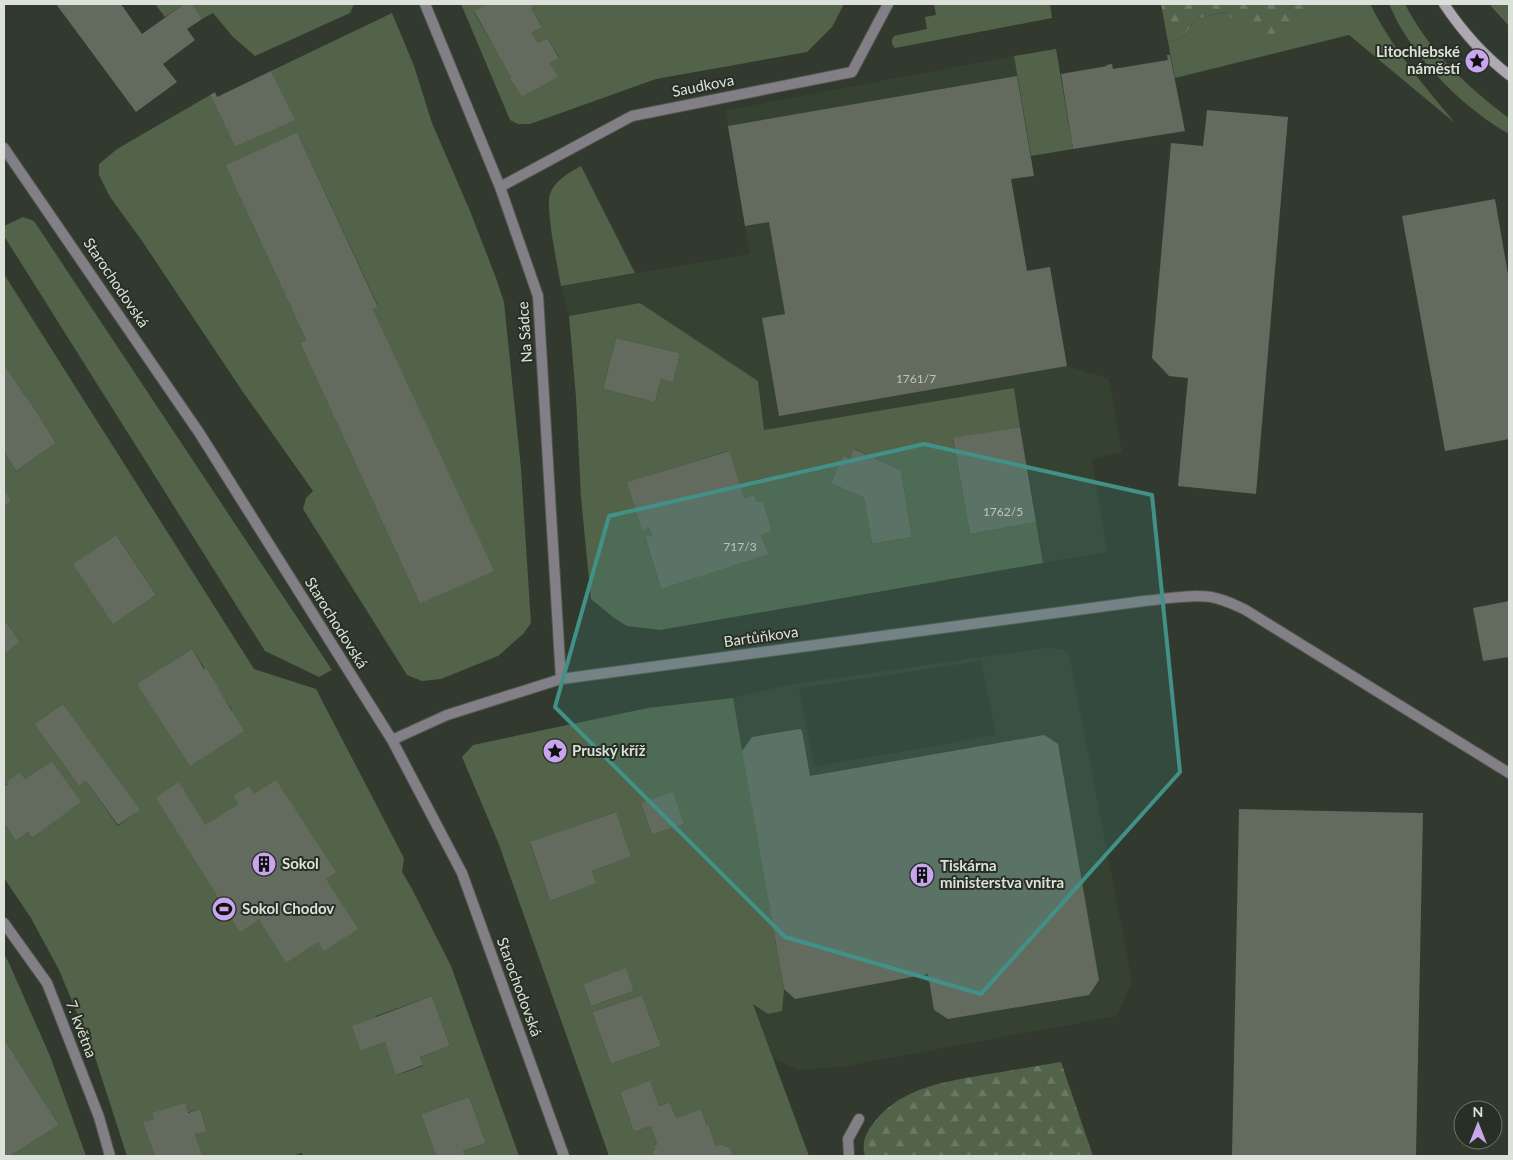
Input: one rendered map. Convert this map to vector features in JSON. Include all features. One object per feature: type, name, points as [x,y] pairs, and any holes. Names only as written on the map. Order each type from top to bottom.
[{"type":"main road","points":[[1444,4],[1469,38],[1509,75]]},
{"type":"street","name":"Na Sádce","points":[[424,4],[500,186],[538,296],[561,679]]},
{"type":"street","name":"Saudkova","points":[[500,186],[632,116],[852,72],[888,4]]},
{"type":"street","name":"Starochodovská","points":[[4,148],[200,434],[392,740],[462,873],[564,1156]]},
{"type":"street","points":[[4,168],[13,161]]},
{"type":"street","name":"Bartůňkova","points":[[392,740],[447,715],[561,679],[1192,596],[1210,597],[1226,601],[1244,609],[1509,773]]},
{"type":"street","name":"7. května","points":[[4,923],[47,983],[99,1117],[110,1156]]},
{"type":"street","points":[[850,1156],[848,1139],[859,1119]]},
{"type":"highlighted area","points":[[924,444],[1152,495],[1180,772],[981,994],[785,937],[555,707],[609,516]]},
{"type":"shaded area","points":[[1014,56],[1034,176],[1011,180],[1027,270],[1050,267],[1067,366],[1109,379],[1122,452],[1092,459],[1107,552],[1043,563],[1014,388],[764,430],[758,381],[640,303],[569,316],[561,286],[750,254],[726,110]]},
{"type":"shaded area","name":"Tiskárna ministerstva vnitra","points":[[1046,648],[1063,649],[1069,654],[1132,981],[1117,1016],[841,1067],[798,1070],[773,1058],[753,1003],[784,989],[733,698],[787,685]],"holes":[[[981,661],[996,735],[814,767],[799,688]]]},
{"type":"green space","points":[[155,4],[184,4],[165,17]]},
{"type":"green space","points":[[192,4],[354,4],[350,13],[255,56],[233,37],[213,13],[202,19]]},
{"type":"green space","points":[[461,4],[488,4],[474,12],[522,97],[557,77],[550,63],[559,57],[547,38],[538,43],[532,33],[542,27],[531,8],[537,4],[844,4],[832,27],[807,52],[656,79],[530,124],[518,124],[510,120]]},
{"type":"green space","points":[[934,4],[1050,4],[1052,18],[895,48],[892,44],[894,36],[927,29],[925,17],[936,15]]},
{"type":"green space","points":[[1161,4],[1303,4],[1303,11],[1299,23],[1295,27],[1278,35],[1257,36],[1224,12],[1196,19],[1183,37],[1168,42]]},
{"type":"green space","points":[[1303,4],[1370,4],[1398,51],[1455,123],[1349,35],[1175,78],[1168,42],[1183,37],[1196,19],[1224,12],[1259,37],[1303,8]]},
{"type":"green space","points":[[1389,4],[1405,4],[1437,53],[1478,94],[1509,118],[1509,134],[1463,101],[1434,73],[1399,25]]},
{"type":"green space","points":[[1489,4],[1509,4],[1509,26]]},
{"type":"green space","points":[[392,13],[414,66],[432,123],[470,211],[504,302],[521,469],[531,623],[524,633],[498,656],[441,679],[422,681],[407,675],[303,509],[306,498],[313,491],[110,197],[99,175],[99,164],[117,149],[210,95],[235,147],[294,120],[271,71]],"holes":[[[297,132],[378,306],[373,309],[493,571],[420,604],[300,343],[306,340],[225,165]]]},
{"type":"green space","points":[[1056,49],[1073,149],[1031,156],[1014,56]]},
{"type":"green space","points":[[581,166],[635,273],[561,286],[550,225],[550,194],[559,181]]},
{"type":"green space","points":[[23,217],[34,221],[332,670],[319,677],[265,651],[4,236],[4,226]]},
{"type":"green space","points":[[4,274],[254,669],[316,689],[404,858],[402,872],[451,966],[519,1156],[465,1156],[463,1151],[486,1143],[469,1097],[421,1114],[436,1156],[303,1156],[302,1153],[292,1156],[201,1156],[195,1134],[207,1130],[200,1109],[144,1122],[155,1156],[127,1156],[93,1051],[59,970],[31,918],[4,878],[5,825],[16,841],[28,832],[32,838],[80,802],[52,761],[25,779],[20,772],[4,787],[4,654],[20,642],[4,619],[4,506],[12,501],[4,488],[4,452],[16,471],[56,443],[4,364]],"holes":[[[116,535],[156,595],[113,623],[74,564]],[[192,649],[232,710],[199,760],[190,765],[138,684]],[[63,704],[139,810],[118,826],[86,781],[79,786],[34,724]],[[432,996],[450,1046],[420,1057],[423,1066],[397,1075],[385,1042],[361,1051],[376,1016]]]},
{"type":"green space","points":[[640,303],[758,381],[764,430],[1014,388],[1020,427],[953,439],[970,534],[1036,522],[1043,563],[660,630],[627,626],[591,599],[581,498],[576,397],[569,316]],"holes":[[[616,338],[680,353],[673,381],[661,379],[655,402],[603,389]],[[855,449],[901,470],[912,537],[872,544],[864,498],[831,483],[843,457],[850,459]],[[728,451],[744,498],[754,495],[757,502],[763,501],[772,531],[761,535],[767,553],[661,589],[645,538],[652,536],[649,527],[642,529],[628,482]]]},
{"type":"green space","points":[[733,698],[784,989],[782,1011],[768,1014],[753,1004],[809,1156],[733,1156],[730,1148],[720,1144],[716,1146],[701,1109],[676,1118],[670,1102],[659,1106],[650,1082],[620,1092],[634,1132],[651,1126],[657,1145],[654,1146],[655,1150],[652,1151],[654,1156],[609,1156],[498,842],[462,757],[473,745],[648,708]],"holes":[[[641,803],[684,824],[652,835]],[[615,812],[631,857],[592,871],[595,883],[550,901],[530,843]],[[626,969],[634,991],[591,1006],[583,984]],[[642,995],[661,1046],[611,1064],[592,1012]]]},
{"type":"green space","points":[[4,954],[50,1056],[86,1156],[10,1156],[59,1125],[4,1039]]},
{"type":"green space","points":[[1061,1062],[1093,1156],[865,1156],[864,1142],[872,1125],[898,1100],[912,1093],[942,1083]]},
{"type":"building","points":[[56,4],[121,4],[142,34],[184,4],[192,4],[202,19],[187,29],[195,40],[163,64],[177,82],[136,112]]},
{"type":"building","points":[[488,4],[537,4],[531,8],[542,27],[532,33],[538,43],[547,38],[559,58],[550,63],[558,77],[522,97],[509,77],[511,77],[474,11]]},
{"type":"building","points":[[1167,55],[1170,55],[1185,131],[1073,149],[1061,74],[1112,64],[1113,69],[1168,60]]},
{"type":"building","points":[[271,71],[295,120],[235,147],[210,95],[215,92],[217,97]]},
{"type":"building","points":[[1017,76],[1034,176],[1011,179],[1027,271],[1050,267],[1067,366],[779,416],[762,318],[785,314],[769,222],[745,226],[728,126]]},
{"type":"building","points":[[1207,110],[1288,117],[1256,494],[1178,486],[1188,378],[1169,376],[1152,358],[1171,143],[1203,146]]},
{"type":"building","points":[[297,132],[378,307],[373,309],[494,571],[420,604],[300,343],[306,340],[225,165]]},
{"type":"building","points":[[1495,199],[1509,280],[1509,439],[1445,451],[1402,216]]},
{"type":"building","points":[[616,338],[680,353],[673,382],[661,379],[655,402],[603,389]]},
{"type":"building","points":[[4,364],[56,443],[16,471],[4,452]]},
{"type":"building","points":[[1020,427],[1036,522],[970,534],[953,438]]},
{"type":"building","points":[[854,449],[901,470],[912,537],[872,544],[864,498],[831,483],[843,456],[850,459]]},
{"type":"building","points":[[729,451],[744,498],[754,495],[757,502],[763,501],[772,531],[761,535],[768,554],[661,589],[645,537],[652,536],[649,527],[642,530],[627,482]]},
{"type":"building","points":[[4,488],[12,501],[4,506]]},
{"type":"building","points":[[116,535],[156,595],[113,624],[73,564]]},
{"type":"building","points":[[1509,601],[1509,657],[1483,661],[1473,608]]},
{"type":"building","points":[[4,619],[20,642],[4,654]]},
{"type":"building","points":[[192,649],[204,669],[206,668],[244,731],[190,766],[137,684]]},
{"type":"building","points":[[63,704],[140,810],[118,825],[86,781],[79,786],[34,724]]},
{"type":"building","name":"Tiskárna ministerstva vnitra","points":[[800,729],[802,731],[810,776],[1044,735],[1058,744],[1099,980],[1089,995],[948,1019],[934,1010],[928,974],[795,999],[784,989],[742,751],[752,737]]},
{"type":"building","points":[[52,761],[81,802],[32,838],[28,832],[16,841],[4,826],[4,787],[8,784],[7,782],[20,772],[25,779]]},
{"type":"building","name":"Sokol","points":[[276,780],[336,872],[326,879],[358,929],[324,951],[318,942],[286,963],[259,919],[240,932],[156,798],[179,782],[205,825],[239,804],[233,796],[249,786],[254,794]]},
{"type":"building","points":[[673,792],[684,824],[652,835],[641,803]]},
{"type":"building","points":[[1239,809],[1423,813],[1416,1156],[1232,1156]]},
{"type":"building","points":[[616,812],[631,857],[592,871],[596,883],[550,901],[530,842]]},
{"type":"building","points":[[626,968],[634,991],[591,1006],[583,984]]},
{"type":"building","points":[[642,995],[661,1046],[611,1064],[592,1012]]},
{"type":"building","points":[[432,996],[450,1046],[420,1057],[423,1065],[396,1075],[385,1042],[361,1051],[352,1026]]},
{"type":"building","points":[[4,1039],[59,1125],[10,1156],[5,1156],[4,1153]]},
{"type":"building","points":[[650,1081],[659,1106],[670,1102],[676,1118],[701,1109],[716,1146],[720,1144],[730,1148],[733,1156],[654,1156],[652,1151],[655,1150],[654,1146],[657,1145],[651,1126],[634,1132],[620,1092]]},
{"type":"building","points":[[469,1097],[486,1143],[463,1151],[465,1156],[436,1156],[421,1114]]},
{"type":"building","points":[[185,1103],[188,1113],[200,1109],[207,1131],[195,1134],[202,1156],[155,1156],[143,1122],[154,1119],[152,1113]]},
{"type":"place","name":"Litochlebské náměstí","points":[[1477,61]]},
{"type":"place","name":"Pruský kříž","points":[[555,751]]},
{"type":"place","name":"Sokol","points":[[264,864]]},
{"type":"place","name":"Tiskárna ministerstva vnitra","points":[[922,875]]},
{"type":"place","name":"Sokol Chodov","points":[[224,909]]}]
